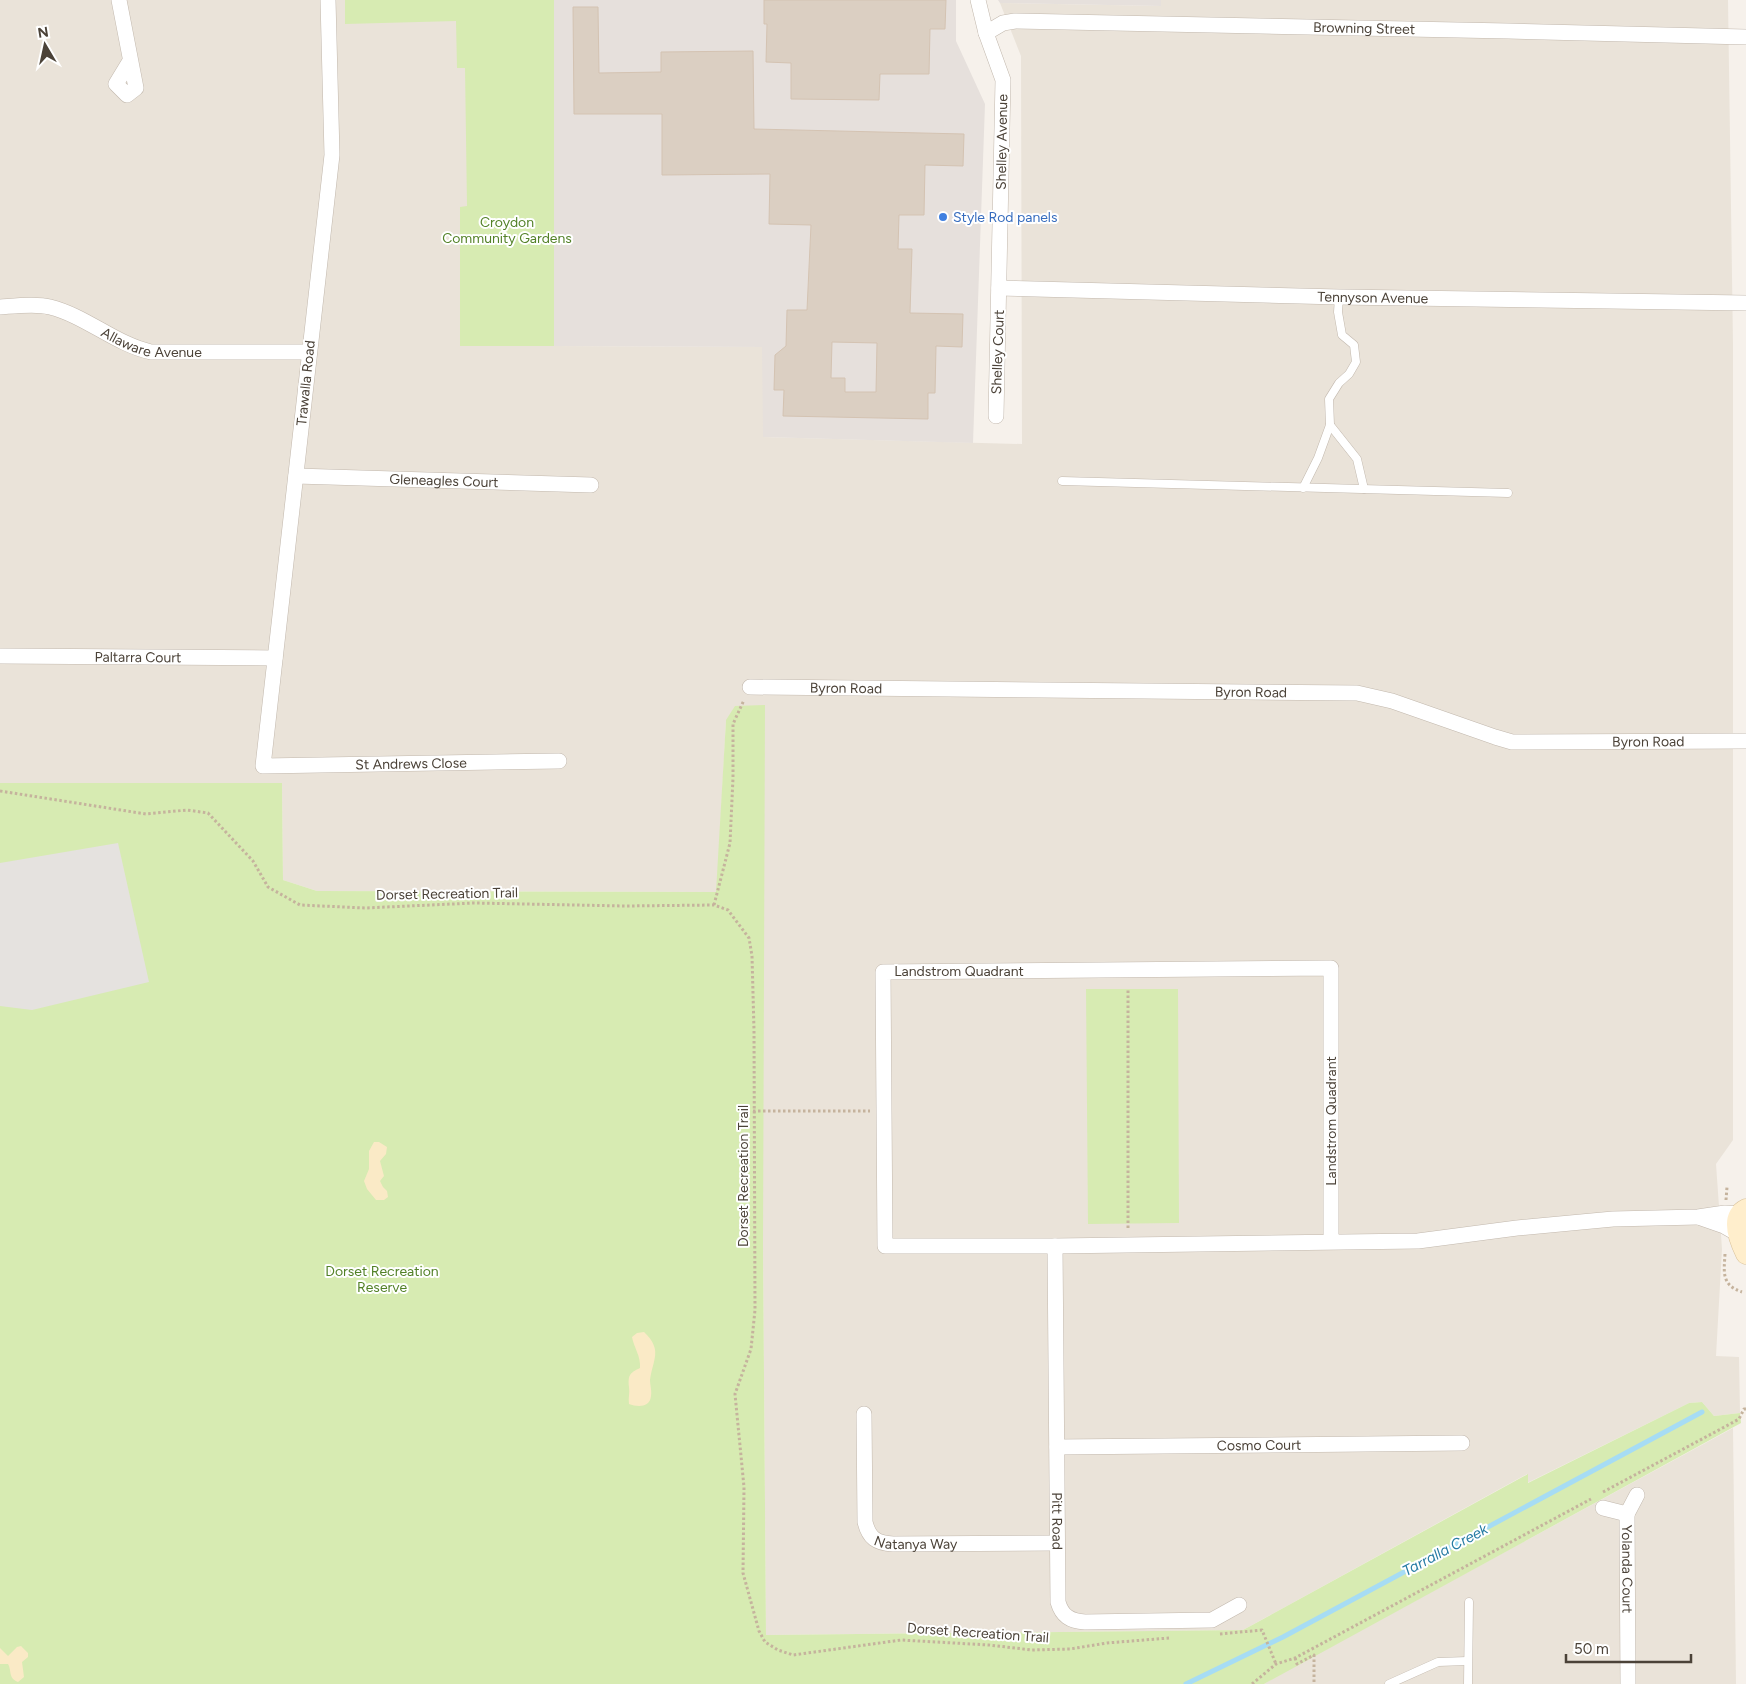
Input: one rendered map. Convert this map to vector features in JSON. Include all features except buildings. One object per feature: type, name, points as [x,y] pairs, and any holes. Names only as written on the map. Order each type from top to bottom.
[{"type":"main road","points":[[1738,1203],[1738,1234],[1746,1254]]},
{"type":"street","points":[[119,0],[130,61]]},
{"type":"street","name":"Trawalla Road","points":[[263,766],[332,156],[328,0]]},
{"type":"street","name":"Shelley Avenue","points":[[978,0],[986,33],[1003,80],[999,288]]},
{"type":"street","name":"Browning Street","points":[[986,33],[1003,23],[1015,21],[1508,30],[1746,37]]},
{"type":"street","name":"Tennyson Avenue","points":[[999,288],[1339,297],[1746,303]]},
{"type":"street","name":"Shelley Court","points":[[996,416],[999,288]]},
{"type":"street","name":"Allaware Avenue","points":[[0,306],[48,306],[74,316],[135,348],[151,352],[309,352]]},
{"type":"street","name":"Gleneagles Court","points":[[296,476],[591,485]]},
{"type":"street","name":"Paltarra Court","points":[[0,656],[276,658]]},
{"type":"street","name":"Byron Road","points":[[750,687],[1357,693],[1392,701],[1512,742],[1746,741]]},
{"type":"street","name":"St Andrews Close","points":[[263,766],[559,761]]},
{"type":"street","name":"Landstrom Quadrant","points":[[1331,1242],[1331,968],[883,972],[885,1246],[1055,1246],[1418,1241],[1613,1218],[1698,1218],[1725,1213],[1738,1203]]},
{"type":"street","name":"Landstrom Quadrant","points":[[1698,1218],[1724,1226],[1738,1234]]},
{"type":"street","name":"Pitt Road","points":[[1055,1246],[1057,1543],[1058,1602],[1060,1609],[1066,1617],[1075,1621],[1212,1620],[1238,1605]]},
{"type":"street","name":"Natanya Way","points":[[864,1414],[865,1522],[868,1533],[873,1540],[881,1544],[1057,1543]]},
{"type":"street","name":"Cosmo Court","points":[[1057,1447],[1462,1443]]},
{"type":"street","name":"Yolanda Court","points":[[1628,1684],[1627,1514],[1636,1495]]},
{"type":"street","name":"Yolanda Court","points":[[1599,1499],[1627,1514]]},
{"type":"lane","points":[[1303,488],[1318,458],[1330,425],[1329,400],[1339,383],[1349,374],[1356,362],[1354,345],[1342,335],[1338,312],[1339,297]]},
{"type":"lane","points":[[1330,425],[1357,459],[1364,489]]},
{"type":"lane","points":[[1062,481],[1508,493]]},
{"type":"lane","points":[[1468,1684],[1469,1602]]},
{"type":"lane","points":[[1389,1684],[1438,1662],[1468,1661]]},
{"type":"path","points":[[714,905],[730,843],[733,724],[750,687]]},
{"type":"path","name":"Dorset Recreation Trail","points":[[0,791],[146,814],[187,810],[208,813],[253,861],[268,887],[300,905],[365,908],[474,903],[624,906],[714,905],[728,910],[749,938],[752,956],[755,1310],[750,1349],[735,1394],[744,1487],[743,1573],[758,1631],[765,1642],[778,1650],[793,1654],[901,1640],[971,1643],[1032,1650],[1070,1649],[1107,1643],[1175,1637]]},
{"type":"path","points":[[1128,988],[1128,1228]]},
{"type":"path","points":[[753,1111],[883,1111]]},
{"type":"path","points":[[1725,1248],[1725,1278],[1734,1289],[1742,1292]]},
{"type":"path","points":[[1252,1684],[1276,1664],[1295,1658],[1599,1499],[1739,1419],[1744,1409],[1746,1409]]},
{"type":"path","points":[[1214,1634],[1262,1630],[1276,1664]]},
{"type":"path","points":[[1295,1658],[1297,1664],[1314,1655],[1314,1684]]},
{"type":"shaded area","points":[[0,0],[554,0],[554,346],[763,347],[763,437],[1022,444],[1021,56],[1000,3],[1161,6],[1161,0],[1728,0],[1733,344],[1733,1140],[1716,1164],[1722,1249],[1716,1356],[1739,1357],[1740,1413],[1714,1416],[1702,1402],[1689,1403],[1527,1483],[1527,1474],[1243,1630],[766,1635],[763,1245],[726,720],[717,892],[317,891],[283,880],[282,783],[0,783]]},
{"type":"shaded area","points":[[554,0],[956,0],[956,41],[985,104],[973,443],[763,437],[762,347],[554,346]]},
{"type":"shaded area","points":[[998,0],[1161,0],[1161,6],[1000,3]]},
{"type":"shaded area","points":[[118,843],[149,982],[32,1010],[0,1006],[0,863]]},
{"type":"shaded area","points":[[1733,1428],[1736,1684],[1264,1684],[1277,1676]]},
{"type":"green space","name":"Croydon Community Gardens","points":[[345,0],[554,0],[554,346],[460,346],[460,207],[467,206],[465,68],[457,68],[456,21],[345,24]]},
{"type":"green space","name":"Dorset Recreation Reserve","points":[[765,705],[763,1245],[766,1635],[1243,1630],[1528,1474],[1528,1483],[1689,1403],[1702,1402],[1714,1416],[1740,1413],[1741,1423],[1264,1684],[0,1684],[0,783],[282,783],[283,880],[317,891],[716,892],[726,720],[735,706]]},
{"type":"green space","points":[[1086,989],[1178,989],[1179,1223],[1088,1224]]},
{"type":"sand","points":[[374,1142],[379,1142],[387,1147],[386,1154],[380,1161],[384,1176],[380,1181],[387,1191],[388,1197],[384,1200],[376,1200],[367,1189],[364,1181],[369,1169],[369,1151]]},
{"type":"sand","points":[[644,1332],[650,1338],[655,1350],[650,1380],[651,1394],[650,1400],[646,1405],[636,1406],[629,1404],[629,1377],[631,1373],[640,1368],[632,1337],[637,1333]]},
{"type":"sand","points":[[21,1646],[28,1653],[28,1657],[22,1662],[24,1677],[18,1682],[11,1676],[8,1664],[0,1664],[0,1648],[8,1656],[17,1647]]},
{"type":"waterway","name":"Tarralla Creek","points":[[1186,1684],[1283,1637],[1702,1412]]},
{"type":"place","name":"Style Rod panels","points":[[943,217]]}]
